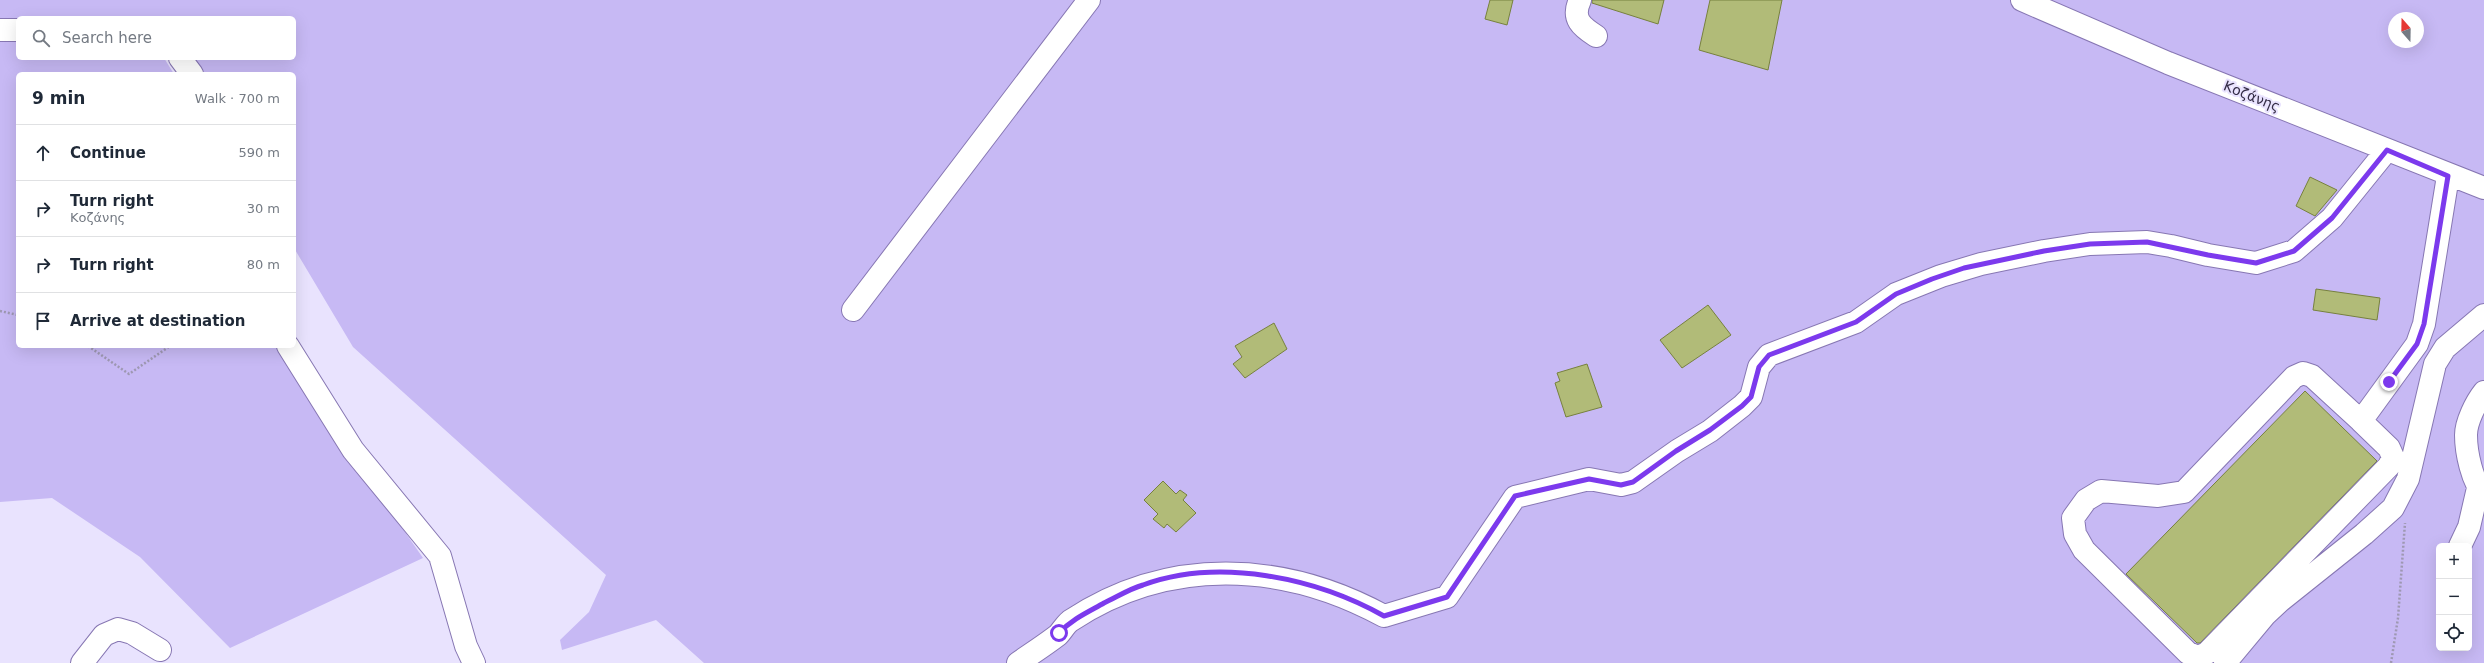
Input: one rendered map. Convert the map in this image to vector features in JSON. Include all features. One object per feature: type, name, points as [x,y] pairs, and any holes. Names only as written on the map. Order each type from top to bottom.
[{"type":"street","points":[[853,310],[1089,0]]},
{"type":"street","points":[[1580,0],[1577,16],[1580,26],[1596,36]]},
{"type":"street","name":"Κοζάνης","points":[[2022,0],[2168,62],[2448,176],[2484,188]]},
{"type":"street","points":[[0,30],[16,30]]},
{"type":"street","points":[[182,60],[190,72]]},
{"type":"street","points":[[1018,663],[1059,633],[1069,622],[1106,602],[1144,584],[1186,576],[1244,574],[1312,585],[1359,602],[1384,616],[1447,597],[1515,496],[1589,479],[1621,485],[1633,482],[1676,451],[1710,430],[1742,406],[1751,397],[1759,367],[1769,355],[1856,322],[1903,291],[1948,273],[1981,264],[2044,251],[2090,244],[2126,242],[2158,243],[2208,255],[2256,263],[2294,251],[2332,218],[2387,150]]},
{"type":"street","points":[[2361,421],[2417,344],[2424,324],[2448,176]]},
{"type":"street","points":[[2225,663],[2265,615],[2280,601],[2378,522],[2393,508],[2408,479],[2435,364],[2445,348],[2484,315]]},
{"type":"street","points":[[289,348],[353,450],[440,556],[466,646],[474,663]]},
{"type":"street","points":[[2303,373],[2312,376],[2361,421],[2389,448],[2393,457],[2389,466],[2207,653],[2198,657],[2188,653],[2084,550],[2075,534],[2073,518],[2086,500],[2101,491],[2158,496],[2184,492],[2294,377],[2303,373]]},
{"type":"street","points":[[2461,543],[2469,527],[2481,491],[2470,460],[2466,434],[2478,400],[2484,392]]},
{"type":"street","points":[[82,663],[104,635],[118,629],[132,633],[160,650]]},
{"type":"path","points":[[0,311],[16,315]]},
{"type":"path","points":[[91,348],[129,374],[167,348]]},
{"type":"path","points":[[2391,663],[2398,618],[2405,517]]},
{"type":"shaded area","points":[[0,0],[2484,0],[2484,663],[704,663],[656,620],[562,650],[560,640],[589,612],[606,575],[353,347],[296,251],[296,72],[189,72],[181,60],[296,60],[296,16],[16,16],[16,60],[165,60],[173,72],[16,72],[16,348],[277,348],[423,558],[230,648],[140,557],[52,498],[0,502]]},
{"type":"building","points":[[1490,0],[1513,0],[1507,25],[1485,19]]},
{"type":"building","points":[[1592,0],[1664,0],[1658,24],[1592,3]]},
{"type":"building","points":[[1710,0],[1782,0],[1768,70],[1699,50]]},
{"type":"building","points":[[2310,177],[2337,190],[2315,216],[2296,206]]},
{"type":"building","points":[[2316,289],[2380,298],[2377,320],[2313,310]]},
{"type":"building","points":[[1708,305],[1731,335],[1682,368],[1660,340]]},
{"type":"building","points":[[1274,323],[1287,349],[1245,378],[1233,364],[1242,357],[1235,346]]},
{"type":"building","points":[[1587,364],[1602,407],[1566,417],[1555,383],[1560,381],[1557,373]]},
{"type":"building","points":[[2305,391],[2377,461],[2200,643],[2197,643],[2126,574]]},
{"type":"building","points":[[1163,481],[1176,494],[1180,490],[1187,495],[1183,500],[1196,513],[1176,532],[1167,524],[1164,528],[1153,519],[1158,514],[1144,500]]},
{"type":"route","points":[[1059,633],[1069,622],[1136,587],[1153,582],[1186,576],[1228,573],[1244,574],[1312,585],[1324,588],[1359,602],[1384,616],[1447,597],[1515,496],[1589,479],[1621,485],[1633,482],[1644,476],[1676,451],[1710,430],[1742,406],[1751,397],[1761,363],[1773,352],[1856,322],[1882,306],[1896,294],[1932,279],[1954,271],[1981,264],[2044,251],[2090,244],[2147,242],[2158,243],[2208,255],[2256,263],[2294,251],[2332,218],[2387,150],[2448,176],[2424,324],[2417,344],[2389,382]]}]
